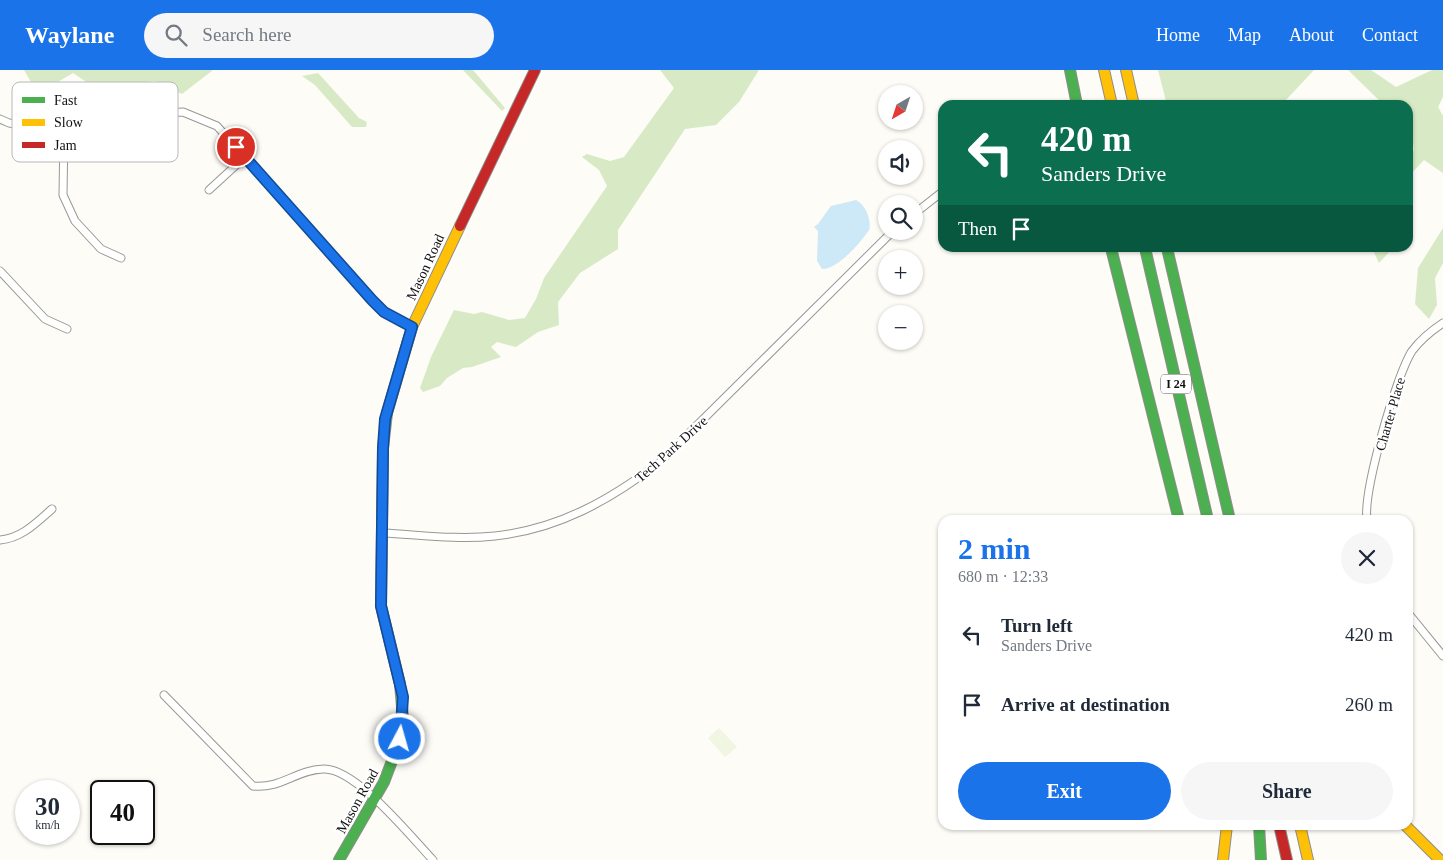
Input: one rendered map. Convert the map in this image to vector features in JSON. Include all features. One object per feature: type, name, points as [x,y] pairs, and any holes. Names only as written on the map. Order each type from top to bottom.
[{"type":"main road","name":"Mason Road","points":[[339,860],[375,800],[396,756],[402,716],[400,680],[381,606],[385,419],[412,327],[535,70]]},
{"type":"main road","points":[[1070,70],[1076,100]]},
{"type":"main road","points":[[1104,70],[1111,100]]},
{"type":"main road","points":[[1126,70],[1133,100]]},
{"type":"main road","points":[[1112,252],[1178,515]]},
{"type":"main road","name":"I 24","points":[[1146,252],[1207,515]]},
{"type":"main road","name":"I 24","points":[[1168,252],[1231,515]]},
{"type":"main road","points":[[1223,860],[1226,830]]},
{"type":"main road","points":[[1259,830],[1261,860]]},
{"type":"main road","points":[[1280,830],[1287,860]]},
{"type":"main road","points":[[1301,830],[1308,860]]},
{"type":"main road","points":[[1410,830],[1440,860]]},
{"type":"street","points":[[178,112],[183,112],[217,126],[384,312],[412,327]]},
{"type":"street","points":[[0,119],[12,123]]},
{"type":"street","points":[[208,190],[245,157]]},
{"type":"street","points":[[64,162],[63,196],[75,221],[101,249],[121,258]]},
{"type":"street","points":[[923,207],[938,195]]},
{"type":"street","name":"Tech Park Drive","points":[[384,533],[460,537],[510,533],[542,526],[566,518],[619,493],[660,462],[884,240]]},
{"type":"street","points":[[0,271],[45,319],[67,329]]},
{"type":"street","name":"Charter Place","points":[[1367,515],[1369,487],[1399,377],[1412,352],[1428,333],[1443,323]]},
{"type":"street","points":[[0,540],[16,537],[28,530],[52,509]]},
{"type":"street","points":[[1413,619],[1443,656]]},
{"type":"street","points":[[164,695],[253,786],[273,786],[305,772],[324,768],[349,778],[375,800],[433,860]]},
{"type":"green space","points":[[24,70],[213,70],[182,94],[178,92],[178,82],[86,82],[73,73],[58,82],[31,82]]},
{"type":"green space","points":[[463,70],[473,70],[505,108],[502,111]]},
{"type":"green space","points":[[660,70],[759,70],[739,102],[716,125],[685,129],[618,230],[618,249],[580,273],[558,302],[559,325],[538,332],[516,347],[497,342],[491,347],[501,357],[472,367],[463,368],[447,378],[440,386],[423,392],[420,388],[431,357],[454,310],[474,314],[482,312],[509,320],[525,318],[536,299],[544,278],[607,186],[599,170],[582,157],[587,154],[610,161],[624,157],[674,88]]},
{"type":"green space","points":[[1158,70],[1314,70],[1286,100],[1166,100]]},
{"type":"green space","points":[[1348,70],[1371,70],[1396,87],[1432,70],[1443,70],[1443,97],[1438,107],[1443,116],[1443,173],[1424,160],[1413,172],[1413,100],[1379,100]]},
{"type":"green space","points":[[318,73],[359,118],[367,122],[366,127],[352,127],[315,85],[302,76]]},
{"type":"green space","points":[[1443,228],[1443,263],[1435,278],[1437,305],[1429,319],[1415,304],[1418,268]]},
{"type":"green space","points":[[1374,252],[1389,252],[1379,263]]},
{"type":"green space","points":[[719,728],[737,747],[725,757],[708,738]]},
{"type":"water","points":[[856,200],[867,213],[870,222],[869,230],[855,248],[835,265],[822,269],[817,261],[818,231],[814,227],[831,206]]},
{"type":"traffic: fast","points":[[1070,70],[1076,100]]},
{"type":"traffic: fast","points":[[1112,252],[1178,515]]},
{"type":"traffic: fast","points":[[1146,252],[1207,515]]},
{"type":"traffic: fast","points":[[1168,252],[1229,515]]},
{"type":"traffic: fast","points":[[339,860],[384,782],[400,740],[403,718],[400,684],[381,606],[383,448],[387,413]]},
{"type":"traffic: fast","points":[[1259,830],[1261,860]]},
{"type":"traffic: slow","points":[[1104,70],[1111,100]]},
{"type":"traffic: slow","points":[[1126,70],[1133,100]]},
{"type":"traffic: slow","points":[[387,413],[412,327],[460,226]]},
{"type":"traffic: slow","points":[[1223,860],[1226,830]]},
{"type":"traffic: slow","points":[[1301,830],[1308,860]]},
{"type":"traffic: slow","points":[[1410,830],[1440,860]]},
{"type":"traffic: jam","points":[[460,226],[535,70]]},
{"type":"traffic: jam","points":[[1280,830],[1287,860]]},
{"type":"route","points":[[236,147],[372,300],[384,312],[412,327],[385,419],[383,448],[384,533],[381,606],[384,625],[398,672],[403,697],[400,739]]}]
